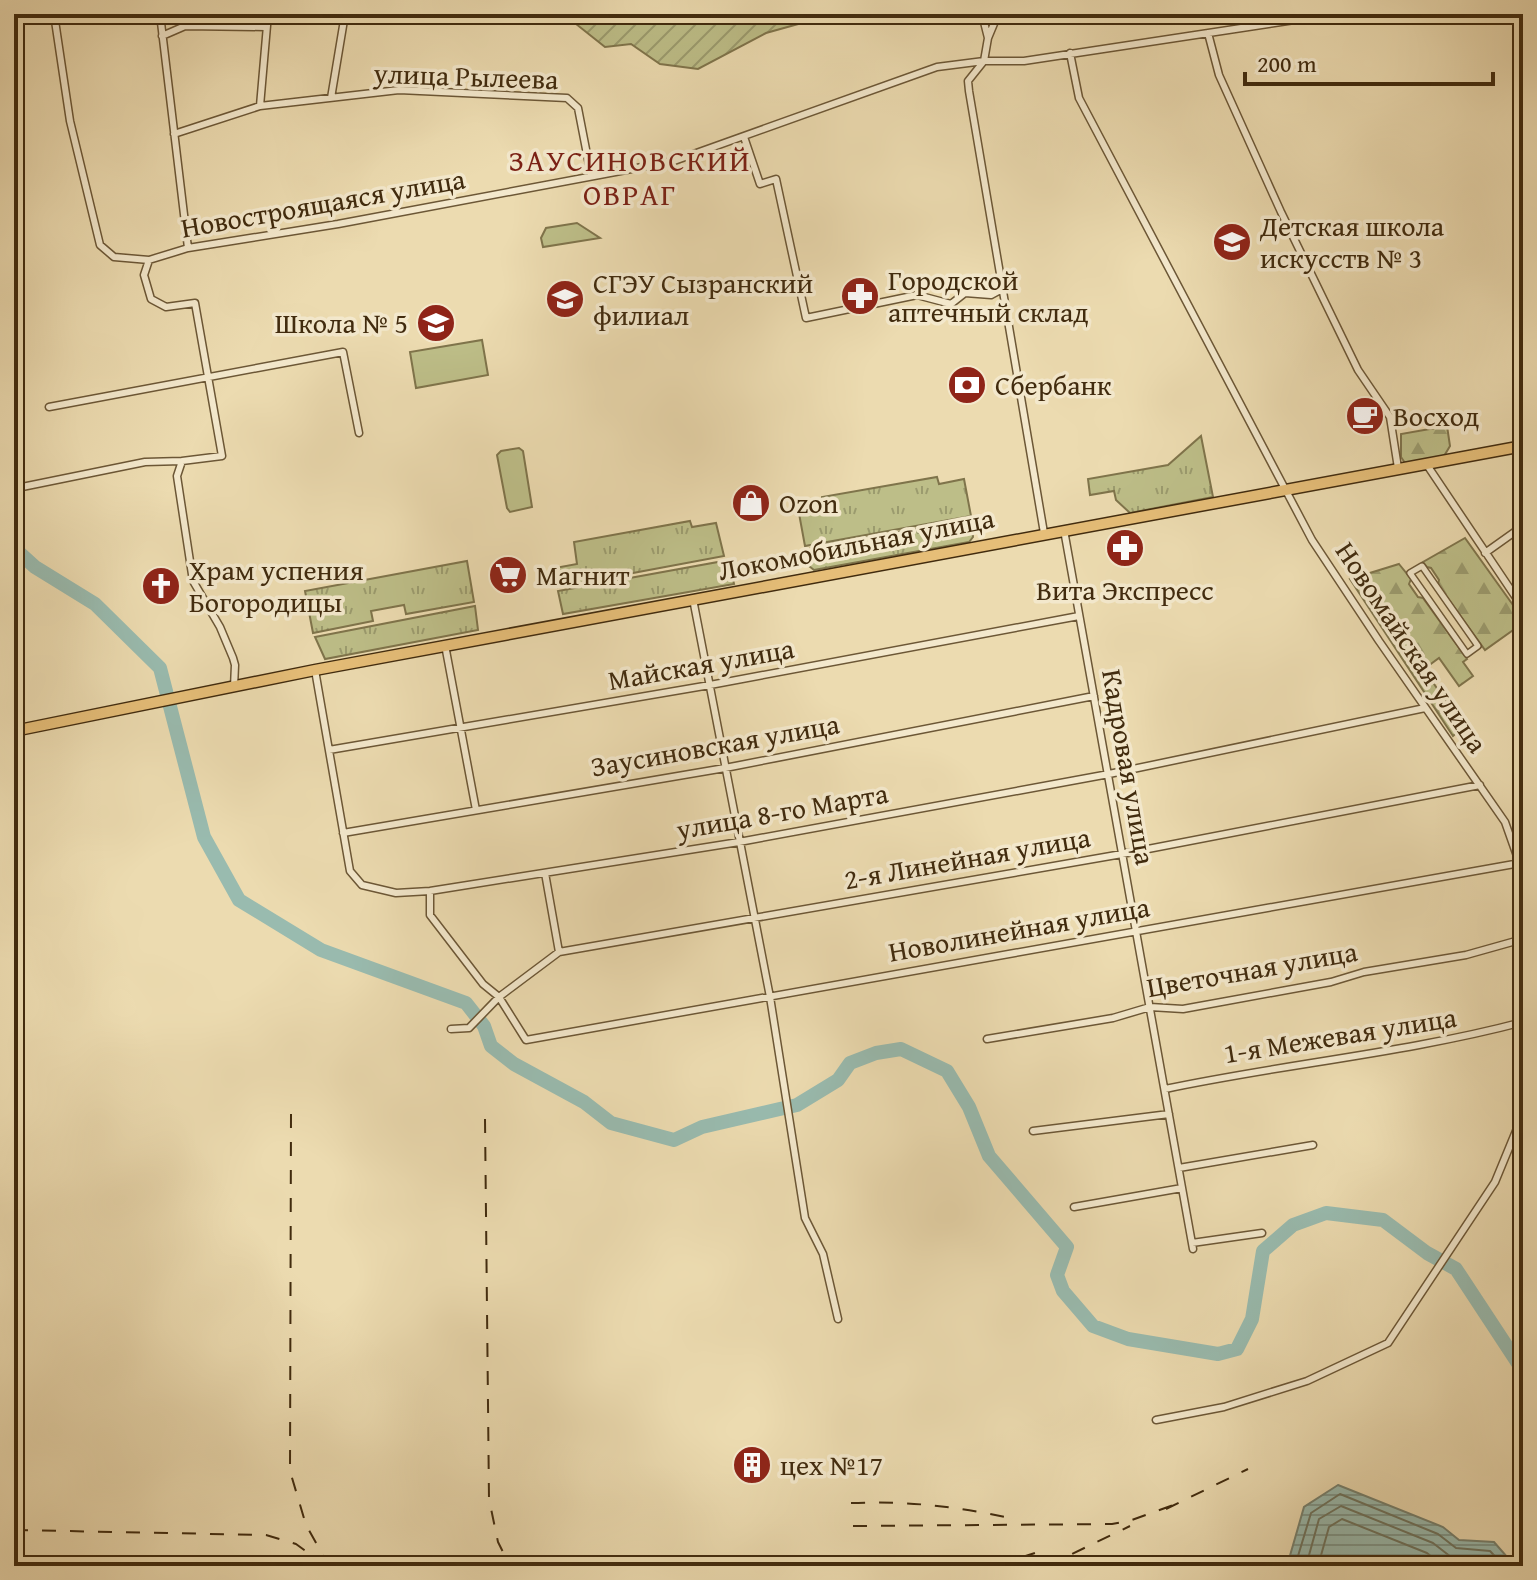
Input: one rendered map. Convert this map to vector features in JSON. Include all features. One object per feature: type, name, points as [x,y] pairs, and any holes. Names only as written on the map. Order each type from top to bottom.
[{"type":"main road","name":"Локомобильная улица","points":[[14,731],[445,645],[1523,446]]},
{"type":"street","name":"Новостроящаяся улица","points":[[54,14],[70,121],[100,245],[114,257],[149,260],[188,248],[338,224],[674,161],[937,67],[984,61],[1024,61],[1334,14]]},
{"type":"street","points":[[160,14],[188,248]]},
{"type":"street","points":[[260,106],[268,14]]},
{"type":"street","name":"улица Рылеева","points":[[331,98],[345,14]]},
{"type":"street","points":[[982,14],[988,38]]},
{"type":"street","points":[[998,14],[988,38],[984,61],[968,81],[1044,533]]},
{"type":"street","points":[[162,36],[185,26],[265,27]]},
{"type":"street","points":[[1208,33],[1219,75],[1281,212],[1358,370],[1390,417],[1398,468]]},
{"type":"street","name":"Новомайская улица","points":[[1070,53],[1079,98],[1312,540],[1505,822],[1523,873]]},
{"type":"street","name":"улица Рылеева","points":[[174,134],[260,106],[399,90],[567,98],[578,108],[591,175]]},
{"type":"street","points":[[744,137],[760,184],[776,179],[806,318],[917,295],[951,304],[965,293],[991,295],[1002,289]]},
{"type":"street","points":[[22,487],[145,462],[222,456],[195,303],[166,307],[151,299],[144,275],[149,260]]},
{"type":"street","points":[[49,407],[343,352],[359,433]]},
{"type":"street","points":[[182,461],[177,476],[193,581],[220,627],[233,658],[234,687]]},
{"type":"street","points":[[1426,463],[1523,608]]},
{"type":"street","points":[[1485,553],[1523,526]]},
{"type":"street","name":"Кадровая улица","points":[[1064,530],[1193,1246],[1262,1233]]},
{"type":"street","points":[[1422,566],[1478,646],[1467,654],[1426,595],[1410,573],[1422,566]]},
{"type":"street","points":[[1426,595],[1436,587]]},
{"type":"street","points":[[693,599],[770,997],[805,1218],[823,1254],[838,1319]]},
{"type":"street","name":"Майская улица","points":[[329,750],[710,685],[1079,616]]},
{"type":"street","points":[[445,645],[476,810]]},
{"type":"street","name":"улица 8-го Марта","points":[[315,670],[350,871],[362,885],[396,893],[430,891],[739,842],[1109,774],[1425,708]]},
{"type":"street","name":"Заусиновская улица","points":[[343,833],[725,768],[1094,696]]},
{"type":"street","name":"2-я Линейная улица","points":[[451,1029],[469,1028],[499,997],[559,952],[1122,854],[1480,785]]},
{"type":"street","name":"Новолинейная улица","points":[[499,997],[526,1040],[1520,863]]},
{"type":"street","points":[[545,873],[559,952]]},
{"type":"street","points":[[430,891],[430,915],[483,984],[499,997]]},
{"type":"street","name":"Цветочная улица","points":[[987,1039],[1113,1018],[1150,1007],[1183,1009],[1316,985],[1364,972],[1466,955],[1523,939]]},
{"type":"street","name":"1-я Межевая улица","points":[[1165,1089],[1257,1070],[1465,1038],[1523,1022]]},
{"type":"street","points":[[1033,1131],[1169,1114]]},
{"type":"street","points":[[1156,1420],[1224,1407],[1307,1381],[1388,1343],[1495,1182],[1523,1114]]},
{"type":"street","points":[[1179,1168],[1313,1145]]},
{"type":"street","points":[[1074,1207],[1182,1188]]},
{"type":"green space","points":[[577,14],[863,14],[850,22],[827,16],[766,33],[698,69],[660,64],[631,44],[605,47],[571,20]]},
{"type":"green space","points":[[577,223],[600,238],[543,247],[541,238],[546,228]]},
{"type":"green space","points":[[482,340],[488,375],[416,388],[410,352]]},
{"type":"green space","points":[[1447,426],[1450,446],[1444,456],[1405,463],[1401,457],[1401,434]]},
{"type":"green space","points":[[1201,436],[1213,497],[1130,513],[1116,500],[1114,491],[1090,495],[1088,479],[1168,465]]},
{"type":"green space","points":[[519,448],[523,451],[532,507],[510,512],[497,455],[501,451]]},
{"type":"green space","points":[[937,477],[939,484],[964,479],[971,516],[805,546],[798,508],[822,504],[822,497]]},
{"type":"green space","points":[[964,520],[971,522],[973,537],[969,542],[814,570],[809,566],[806,552],[812,547]]},
{"type":"green space","points":[[690,521],[692,527],[716,523],[724,556],[558,587],[555,568],[577,564],[574,542]]},
{"type":"green space","points":[[1465,538],[1523,619],[1523,623],[1485,650],[1438,585],[1439,580],[1431,568],[1423,562]]},
{"type":"green space","points":[[729,560],[734,584],[563,614],[558,591]]},
{"type":"green space","points":[[467,561],[474,602],[406,614],[404,605],[371,611],[373,621],[313,633],[305,591]]},
{"type":"green space","points":[[1399,564],[1411,579],[1409,584],[1418,597],[1423,598],[1467,659],[1463,662],[1473,676],[1459,686],[1439,658],[1424,669],[1463,727],[1453,736],[1350,579]]},
{"type":"green space","points":[[475,606],[478,630],[325,659],[315,637]]},
{"type":"water","points":[[1338,1485],[1443,1527],[1459,1540],[1494,1542],[1515,1566],[1287,1566],[1304,1507]]},
{"type":"waterway","points":[[14,548],[35,567],[95,604],[160,668],[204,837],[239,900],[321,950],[466,1003],[484,1026],[491,1046],[514,1064],[584,1102],[611,1123],[674,1140],[702,1127],[797,1105],[838,1080],[850,1063],[876,1053],[901,1049],[947,1071],[969,1107],[989,1156],[1067,1247],[1057,1275],[1063,1291],[1093,1326],[1128,1339],[1218,1354],[1237,1349],[1252,1319],[1263,1251],[1293,1225],[1326,1213],[1383,1220],[1427,1253],[1456,1269],[1523,1371]]},
{"type":"railway","points":[[291,1114],[290,1471],[306,1525],[329,1566]]},
{"type":"railway","points":[[485,1119],[489,1499],[498,1542],[510,1566]]},
{"type":"railway","points":[[1166,1509],[1248,1469]]},
{"type":"railway","points":[[851,1503],[931,1505],[1010,1518]]},
{"type":"railway","points":[[853,1526],[1112,1524],[1176,1504]]},
{"type":"railway","points":[[1047,1566],[1130,1526]]},
{"type":"railway","points":[[14,1530],[266,1535],[296,1544],[322,1563]]},
{"type":"railway","points":[[995,1566],[1041,1551]]},
{"type":"place","name":"Детская школа искусств № 3","points":[[1232,242]]},
{"type":"place","name":"Городской аптечный склад","points":[[860,296]]},
{"type":"place","name":"СГЭУ Сызранский филиал","points":[[565,299]]},
{"type":"place","name":"Школа № 5","points":[[436,323]]},
{"type":"place","name":"Сбербанк","points":[[967,385]]},
{"type":"place","name":"Восход","points":[[1365,416]]},
{"type":"place","name":"Ozon","points":[[751,503]]},
{"type":"place","name":"Вита Экспресс","points":[[1125,548]]},
{"type":"place","name":"Магнит","points":[[508,575]]},
{"type":"place","name":"Храм успения Богородицы","points":[[161,586]]},
{"type":"place","name":"цех №17","points":[[752,1465]]},
{"type":"district","name":"ЗАУСИНОВСКИЙ ОВРАГ","points":[[630,178]]}]
